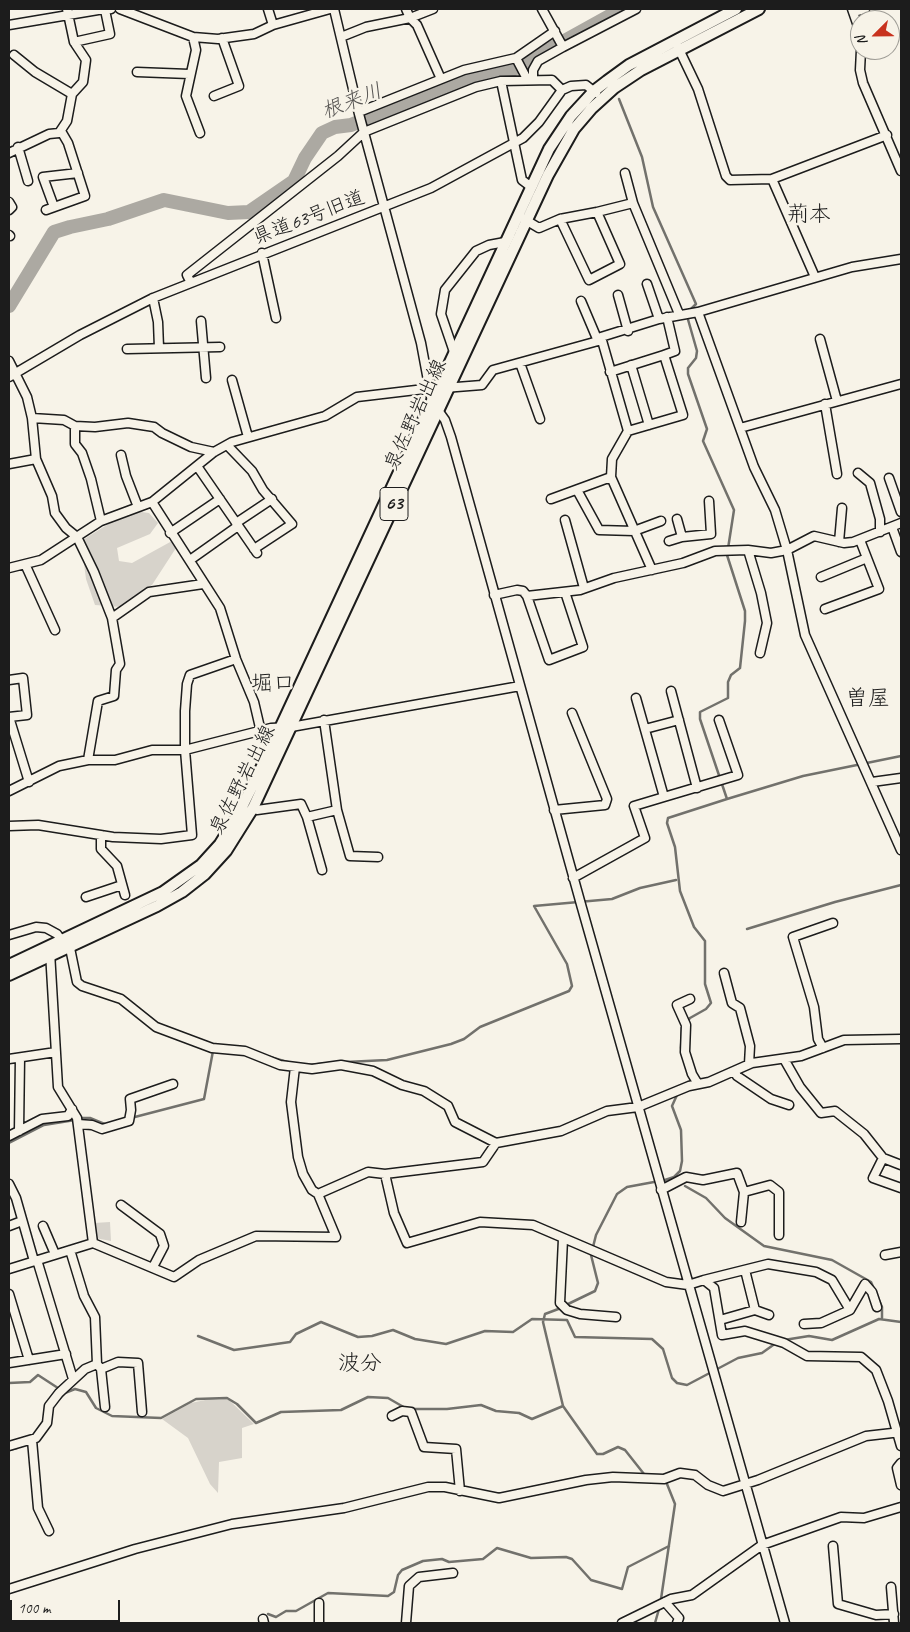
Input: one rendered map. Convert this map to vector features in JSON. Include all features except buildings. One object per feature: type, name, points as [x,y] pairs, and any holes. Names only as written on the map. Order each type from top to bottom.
[{"type":"main road","name":"泉佐野岩出線","points":[[9,975],[50,951],[61,940],[164,892],[201,865],[220,844],[238,815],[432,402],[434,388],[454,352],[530,186],[549,149],[569,118],[594,91],[629,65],[736,9]]},
{"type":"main road","name":"泉佐野岩出線","points":[[9,965],[50,951],[70,948],[157,906],[190,886],[205,874],[226,851],[253,808],[526,220],[548,175],[574,129],[602,99],[641,70],[759,9]]},
{"type":"street","points":[[9,25],[68,12],[107,9],[110,34],[74,42]]},
{"type":"street","points":[[120,9],[193,36],[222,38],[254,34],[273,25],[330,9]]},
{"type":"street","points":[[268,9],[273,25]]},
{"type":"street","points":[[334,9],[363,130],[434,388]]},
{"type":"street","points":[[406,9],[416,25],[441,80]]},
{"type":"street","points":[[341,37],[366,27],[410,18],[433,9]]},
{"type":"street","points":[[542,9],[563,47]]},
{"type":"street","points":[[528,77],[538,61],[634,9]]},
{"type":"street","points":[[852,10],[865,9]]},
{"type":"street","points":[[28,181],[12,150],[60,131],[68,121],[72,94],[83,82],[86,60],[74,42],[68,12]]},
{"type":"street","points":[[359,113],[464,70],[517,59],[555,32]]},
{"type":"street","points":[[193,36],[196,50],[189,74],[186,96],[200,133]]},
{"type":"street","points":[[214,96],[239,86],[222,38]]},
{"type":"street","points":[[675,40],[698,89],[726,176],[730,180],[772,179],[887,135]]},
{"type":"street","points":[[14,55],[35,72],[72,94]]},
{"type":"street","points":[[517,59],[528,77]]},
{"type":"street","points":[[860,60],[860,70],[863,83],[901,171]]},
{"type":"street","points":[[138,72],[189,74]]},
{"type":"street","points":[[190,282],[187,275],[338,156],[363,130],[476,87],[528,77],[552,80],[562,90],[571,86],[586,85],[602,99]]},
{"type":"street","points":[[501,81],[522,180],[530,186]]},
{"type":"street","name":"県道63号旧道","points":[[12,374],[80,335],[153,298],[262,253],[432,188],[523,138],[539,122],[562,90]]},
{"type":"street","points":[[60,131],[68,143],[78,173],[85,196],[50,209],[44,177],[78,173]]},
{"type":"street","points":[[625,173],[633,203],[688,313],[740,428],[754,467],[775,510],[787,550],[805,634],[901,850]]},
{"type":"street","points":[[772,179],[815,277]]},
{"type":"street","points":[[9,202],[12,207],[9,210]]},
{"type":"street","points":[[516,216],[539,228],[560,219],[633,203]]},
{"type":"street","points":[[560,219],[589,280],[620,264],[598,212]]},
{"type":"street","points":[[454,352],[441,314],[446,290],[476,251],[489,245],[505,242]]},
{"type":"street","points":[[262,253],[276,318]]},
{"type":"street","points":[[9,568],[41,560],[100,521],[152,502],[214,452],[227,445],[248,437],[325,416],[357,397],[434,388],[482,385],[493,370],[663,318],[688,313],[815,277],[901,259]]},
{"type":"street","points":[[610,372],[675,351],[663,318],[647,284]]},
{"type":"street","points":[[618,295],[628,330]]},
{"type":"street","points":[[153,298],[158,322],[159,348]]},
{"type":"street","points":[[581,301],[599,339],[628,431]]},
{"type":"street","points":[[201,321],[206,378]]},
{"type":"street","points":[[820,339],[837,401]]},
{"type":"street","points":[[127,349],[220,347]]},
{"type":"street","points":[[652,570],[611,477],[612,459],[628,431],[683,416],[664,355]]},
{"type":"street","points":[[9,361],[12,374],[27,397],[32,418],[36,459],[52,496],[55,513],[66,528],[77,537],[94,572],[112,618],[120,664],[116,670],[114,696],[98,701],[88,760]]},
{"type":"street","points":[[520,363],[540,419]]},
{"type":"street","points":[[631,365],[649,425]]},
{"type":"street","points":[[232,380],[248,437]]},
{"type":"street","points":[[740,428],[901,384]]},
{"type":"street","points":[[432,402],[445,420],[451,437],[573,878],[762,1546],[786,1623]]},
{"type":"street","points":[[825,404],[837,474]]},
{"type":"street","points":[[32,418],[64,420],[75,426],[95,427],[128,424],[154,427],[191,448],[214,452]]},
{"type":"street","points":[[75,426],[74,444],[82,453],[100,521]]},
{"type":"street","points":[[197,466],[256,551],[292,524],[263,490],[252,471],[227,445]]},
{"type":"street","points":[[121,455],[126,476],[138,507]]},
{"type":"street","points":[[9,464],[36,459]]},
{"type":"street","points":[[858,473],[870,483],[880,519],[880,532]]},
{"type":"street","points":[[551,499],[611,477]]},
{"type":"street","points":[[889,478],[901,512]]},
{"type":"street","points":[[577,490],[599,530],[634,531],[661,521]]},
{"type":"street","points":[[170,533],[220,499]]},
{"type":"street","points":[[190,560],[272,499]]},
{"type":"street","points":[[152,502],[170,533],[190,560],[203,584],[220,608],[236,659],[254,702],[261,732]]},
{"type":"street","points":[[709,502],[711,534],[722,551]]},
{"type":"street","points":[[839,542],[842,508]]},
{"type":"street","points":[[677,519],[682,537]]},
{"type":"street","points":[[565,520],[584,588]]},
{"type":"street","points":[[527,596],[584,588],[614,578],[683,563],[722,551],[748,550],[771,553],[787,550],[814,536],[839,542],[860,540],[901,523]]},
{"type":"street","points":[[892,527],[901,552]]},
{"type":"street","points":[[669,541],[682,537],[711,534]]},
{"type":"street","points":[[825,609],[879,589],[860,540]]},
{"type":"street","points":[[748,550],[761,593],[767,623],[760,653]]},
{"type":"street","points":[[821,577],[867,558]]},
{"type":"street","points":[[25,564],[55,630]]},
{"type":"street","points":[[112,618],[149,592],[203,584]]},
{"type":"street","points":[[494,595],[517,590],[523,591],[527,596],[549,660],[583,647],[565,592]]},
{"type":"street","points":[[9,826],[38,825],[101,835],[161,839],[192,834],[185,750],[184,710],[190,675],[236,659]]},
{"type":"street","points":[[9,680],[23,678],[27,715],[9,717],[29,782]]},
{"type":"street","points":[[9,791],[59,766],[88,760],[115,760],[152,750],[185,750],[271,728],[520,686]]},
{"type":"street","points":[[671,691],[697,788]]},
{"type":"street","points":[[636,698],[664,797]]},
{"type":"street","points":[[554,810],[605,805],[607,799],[572,713]]},
{"type":"street","points":[[324,720],[337,810],[350,856],[378,857]]},
{"type":"street","points":[[645,729],[679,720]]},
{"type":"street","points":[[573,878],[645,838],[634,806],[738,775],[719,720]]},
{"type":"street","points":[[872,782],[901,778]]},
{"type":"street","points":[[253,808],[257,810],[301,804],[307,817],[322,870]]},
{"type":"street","points":[[307,817],[337,810]]},
{"type":"street","points":[[101,835],[101,849],[117,866],[125,895]]},
{"type":"street","points":[[86,896],[122,884]]},
{"type":"street","points":[[824,1048],[818,1039],[814,1007],[793,937],[833,923]]},
{"type":"street","points":[[9,935],[36,927],[46,928],[57,934],[61,940]]},
{"type":"street","points":[[70,948],[77,982],[121,1000],[156,1027],[212,1048],[245,1051],[280,1065],[312,1069],[341,1065],[373,1071],[402,1085],[424,1091],[448,1106],[455,1122],[496,1143],[560,1130],[607,1111],[638,1106],[694,1085],[709,1082],[749,1064],[801,1056],[844,1040],[901,1039]]},
{"type":"street","points":[[50,951],[58,1087],[72,1109],[78,1124],[94,1243]]},
{"type":"street","points":[[724,973],[732,1003],[740,1008],[750,1046],[749,1064]]},
{"type":"street","points":[[690,999],[677,1005],[686,1025],[685,1052],[694,1085]]},
{"type":"street","points":[[9,1059],[56,1052]]},
{"type":"street","points":[[19,1131],[20,1058]]},
{"type":"street","points":[[784,1058],[800,1087],[821,1113],[835,1111],[864,1134],[883,1158],[901,1165]]},
{"type":"street","points":[[9,1269],[94,1243],[174,1277],[200,1260],[256,1236],[336,1236],[318,1194],[312,1190],[303,1174],[293,1130],[291,1102],[295,1067]]},
{"type":"street","points":[[734,1071],[737,1076],[771,1099],[789,1105]]},
{"type":"street","points":[[78,1124],[92,1125],[102,1129],[128,1121],[131,1110],[130,1099],[173,1084]]},
{"type":"street","points":[[9,1136],[42,1119],[68,1116],[72,1109]]},
{"type":"street","points":[[318,1194],[368,1172],[385,1174],[483,1162],[496,1143]]},
{"type":"street","points":[[883,1158],[872,1178],[901,1188]]},
{"type":"street","points":[[662,1190],[686,1177],[703,1180],[737,1172],[744,1192],[741,1222]]},
{"type":"street","points":[[385,1174],[394,1212],[407,1243],[480,1222],[532,1225],[666,1282],[688,1284],[768,1264],[816,1272],[832,1280],[850,1310]]},
{"type":"street","points":[[9,1184],[16,1198],[73,1379]]},
{"type":"street","points":[[744,1192],[770,1185],[779,1192],[779,1235]]},
{"type":"street","points":[[121,1205],[160,1234],[164,1246],[153,1267]]},
{"type":"street","points":[[9,1226],[22,1221]]},
{"type":"street","points":[[44,1226],[55,1254]]},
{"type":"street","points":[[563,1239],[560,1303],[566,1310],[580,1314],[616,1317]]},
{"type":"street","points":[[70,1250],[84,1296],[96,1317],[99,1367],[105,1407]]},
{"type":"street","points":[[885,1255],[901,1252]]},
{"type":"street","points":[[745,1270],[755,1310]]},
{"type":"street","points":[[704,1280],[714,1288],[722,1335],[745,1331],[784,1343],[807,1356],[861,1357],[876,1370],[899,1432],[901,1446]]},
{"type":"street","points":[[804,1324],[821,1323],[850,1310],[865,1284],[872,1292],[877,1307]]},
{"type":"street","points":[[9,1294],[29,1360]]},
{"type":"street","points":[[720,1320],[755,1310],[769,1315]]},
{"type":"street","points":[[9,1363],[66,1354]]},
{"type":"street","points":[[9,1446],[36,1438],[47,1423],[49,1406],[73,1379],[99,1367],[118,1362],[138,1363],[142,1412]]},
{"type":"street","points":[[392,1416],[402,1412],[411,1412],[424,1447],[456,1449],[460,1491]]},
{"type":"street","points":[[9,1589],[135,1549],[232,1524],[344,1508],[428,1487],[445,1487],[499,1498],[586,1480],[613,1477],[664,1479],[680,1473],[695,1475],[708,1485],[723,1491],[758,1480],[866,1436],[899,1432]]},
{"type":"street","points":[[32,1440],[38,1508],[49,1531]]},
{"type":"street","points":[[901,1463],[898,1468],[901,1485]]},
{"type":"street","points":[[622,1623],[665,1602],[692,1595],[762,1546],[841,1517],[864,1518],[901,1507]]},
{"type":"street","points":[[832,1546],[838,1604],[876,1615],[894,1614]]},
{"type":"street","points":[[406,1623],[409,1586],[419,1578],[453,1573]]},
{"type":"street","points":[[894,1623],[892,1591],[901,1594]]},
{"type":"street","points":[[319,1602],[319,1623]]},
{"type":"street","points":[[665,1602],[679,1618],[677,1623]]},
{"type":"shaded area","points":[[134,511],[149,513],[158,523],[150,534],[117,548],[119,561],[132,563],[172,541],[176,548],[152,585],[122,607],[95,605],[86,579],[81,541]]},
{"type":"shaded area","points":[[110,1222],[111,1241],[95,1238],[94,1223]]},
{"type":"shaded area","points":[[210,1399],[229,1400],[254,1424],[242,1428],[242,1458],[219,1462],[218,1493],[210,1484],[188,1438],[162,1419],[191,1403]]},
{"type":"waterway","name":"根来川","points":[[9,306],[54,232],[108,219],[164,200],[228,213],[249,212],[294,181],[305,158],[322,133],[335,127],[351,125],[444,87],[512,70],[622,9]]},
{"type":"waterway","points":[[619,99],[642,157],[653,207],[696,304],[689,311]]},
{"type":"waterway","points":[[681,1048],[682,1026],[690,1018],[706,1009],[711,1003],[705,984],[705,941],[694,927],[680,891],[675,847],[667,823],[668,818],[727,799],[700,719],[700,712],[728,698],[728,682],[731,675],[740,668],[745,621],[745,611],[727,555],[734,510],[703,441],[707,429],[688,374],[688,368],[696,358],[697,351],[687,316]]},
{"type":"waterway","points":[[727,799],[803,776],[901,756]]},
{"type":"waterway","points":[[346,1062],[387,1060],[451,1044],[464,1039],[480,1027],[569,991],[572,986],[567,964],[534,906],[612,899],[640,888],[676,880]]},
{"type":"waterway","points":[[747,929],[835,902],[901,885]]},
{"type":"waterway","points":[[131,1118],[204,1099],[213,1051]]},
{"type":"waterway","points":[[270,1057],[291,1063]]},
{"type":"waterway","points":[[309,1065],[338,1062]]},
{"type":"waterway","points":[[665,1180],[674,1177],[680,1171],[682,1161],[681,1130],[672,1106],[677,1095]]},
{"type":"waterway","points":[[80,1118],[90,1118],[107,1125]]},
{"type":"waterway","points":[[9,1143],[44,1125],[75,1120]]},
{"type":"waterway","points":[[566,1305],[595,1291],[598,1283],[591,1255],[596,1235],[617,1194],[627,1187],[654,1182]]},
{"type":"waterway","points":[[685,1186],[706,1198],[725,1218],[764,1246],[832,1260],[871,1282],[882,1307],[882,1319]]},
{"type":"waterway","points":[[561,1308],[545,1314],[543,1322],[563,1406],[597,1454],[603,1454],[618,1447],[625,1450],[644,1474],[650,1475]]},
{"type":"waterway","points":[[198,1336],[234,1350],[290,1342],[296,1334],[321,1322],[358,1337],[372,1336],[393,1330],[415,1339],[446,1344],[485,1331],[513,1332],[532,1319],[567,1320],[575,1337],[652,1339],[663,1349],[672,1378],[677,1383],[687,1385],[738,1358],[762,1353],[776,1343]]},
{"type":"waterway","points":[[784,1340],[809,1336],[832,1340],[879,1319],[901,1322]]},
{"type":"waterway","points":[[9,1383],[30,1382],[38,1375],[61,1390]]},
{"type":"waterway","points":[[59,1399],[65,1393],[75,1389],[86,1392],[96,1408],[112,1416],[161,1418],[196,1399],[227,1398],[237,1404],[256,1423],[281,1412],[341,1410],[368,1397],[388,1398],[407,1409],[447,1409],[481,1405],[496,1411],[519,1413],[532,1419],[563,1406]]},
{"type":"waterway","points":[[9,1450],[17,1448]]},
{"type":"waterway","points":[[661,1599],[675,1504],[667,1484]]},
{"type":"waterway","points":[[268,1614],[276,1617],[286,1611],[296,1611],[328,1593],[388,1596],[394,1592],[398,1575],[402,1570],[423,1561],[442,1559],[449,1562],[483,1559],[497,1548],[531,1558],[566,1557],[572,1559],[591,1580],[622,1589],[628,1567],[669,1546]]},
{"type":"waterway","points":[[655,1623],[659,1609]]},
{"type":"district","name":"荊本","points":[[809,215]]},
{"type":"district","name":"堀口","points":[[273,684]]},
{"type":"district","name":"曽屋","points":[[868,699]]},
{"type":"district","name":"波分","points":[[360,1364]]}]
